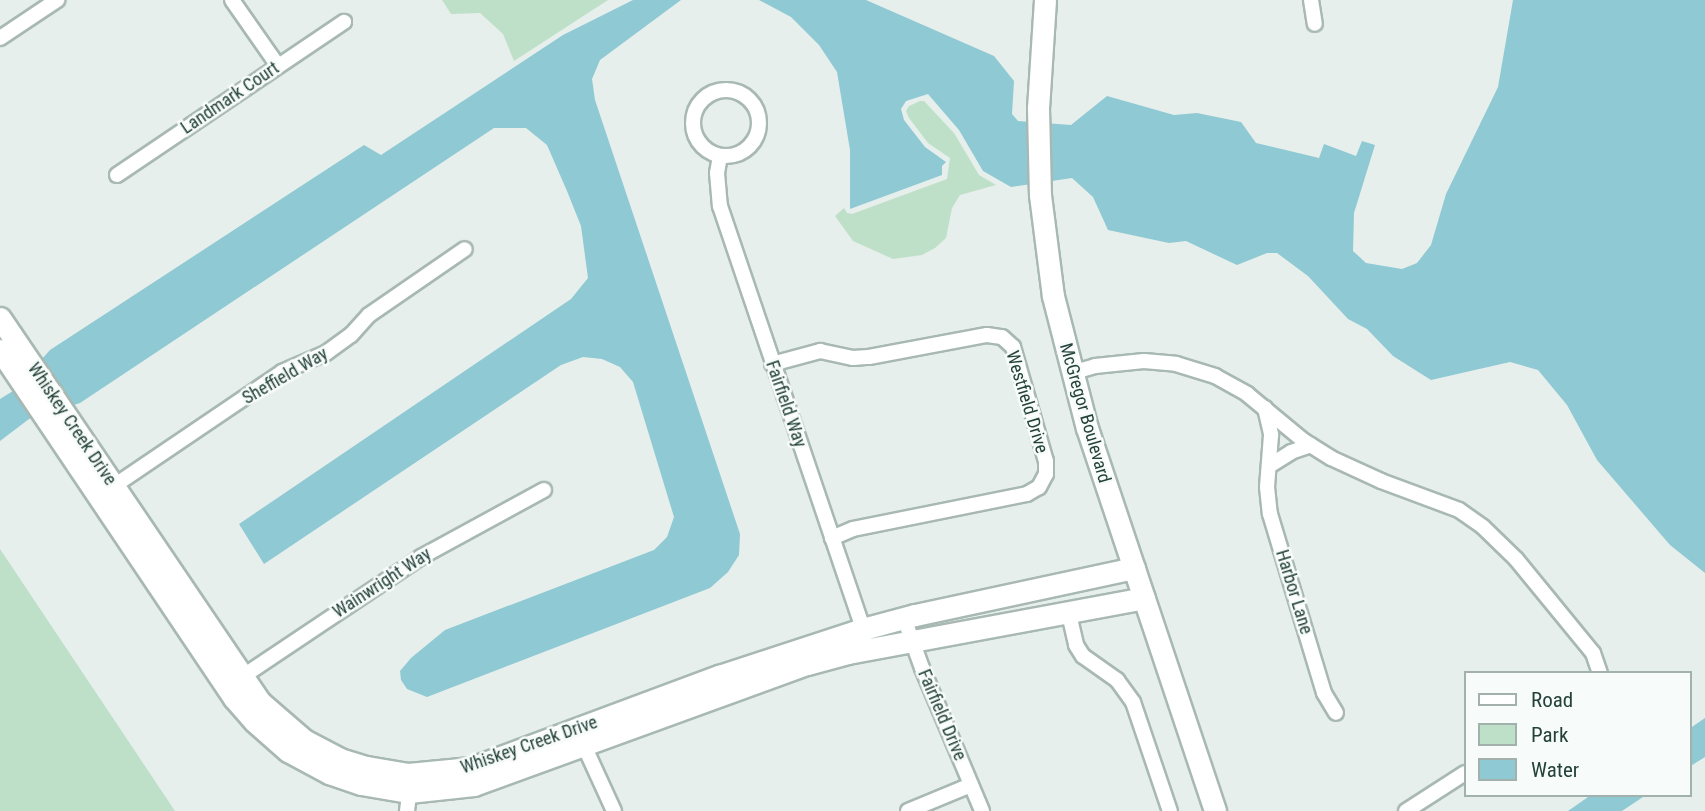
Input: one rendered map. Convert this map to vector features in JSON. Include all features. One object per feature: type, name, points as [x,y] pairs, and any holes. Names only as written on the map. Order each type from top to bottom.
[{"type":"street","points":[[2,32],[57,0]]},
{"type":"street","points":[[232,0],[278,66]]},
{"type":"street","name":"McGregor Boulevard","points":[[1045,0],[1038,108],[1041,195],[1054,296],[1071,373],[1215,811]]},
{"type":"street","points":[[1311,0],[1315,24]]},
{"type":"street","name":"Landmark Court","points":[[117,175],[344,22]]},
{"type":"street","points":[[722,90],[735,91],[748,98],[756,109],[760,122],[757,136],[750,147],[736,155],[720,156],[702,147],[695,135],[693,121],[697,107],[707,96],[722,90]]},
{"type":"street","name":"Fairfield Way","points":[[720,156],[717,173],[720,206],[866,639]]},
{"type":"street","name":"Sheffield Way","points":[[106,491],[282,372],[326,353],[351,335],[369,315],[465,249]]},
{"type":"street","name":"Whiskey Creek Drive","points":[[0,318],[23,368],[234,682],[282,724],[316,747],[367,767],[409,792],[471,768],[581,738],[719,676],[866,639],[904,618],[1134,568]]},
{"type":"street","name":"Westfield Drive","points":[[772,364],[820,351],[853,358],[870,357],[987,335],[1002,337],[1013,347],[1046,461],[1046,474],[1039,487],[1027,494],[853,528],[832,538]]},
{"type":"street","name":"Whiskey Creek Drive","points":[[0,349],[23,368]]},
{"type":"street","points":[[1071,373],[1126,362],[1176,365],[1224,380],[1265,408],[1311,445],[1356,470],[1447,504],[1483,527],[1516,559],[1585,642],[1599,664],[1600,671]]},
{"type":"street","name":"Harbor Lane","points":[[1265,408],[1271,435],[1270,514],[1321,684],[1336,713]]},
{"type":"street","points":[[1269,466],[1291,452],[1311,445]]},
{"type":"street","name":"Wainwright Way","points":[[234,682],[421,557],[544,490]]},
{"type":"street","name":"Whiskey Creek Drive","points":[[866,639],[911,642],[1144,598]]},
{"type":"street","points":[[1069,614],[1076,645],[1083,656],[1117,680],[1133,702],[1170,811]]},
{"type":"street","name":"Fairfield Drive","points":[[904,618],[911,642],[982,811]]},
{"type":"street","points":[[581,738],[614,811]]},
{"type":"street","points":[[1406,811],[1464,773]]},
{"type":"street","points":[[908,811],[971,785]]},
{"type":"green space","points":[[442,0],[608,0],[514,61],[503,34],[480,13],[451,14]]},
{"type":"green space","points":[[924,101],[954,133],[979,175],[996,185],[960,195],[952,208],[946,238],[935,248],[922,255],[893,259],[853,241],[835,216],[844,208],[847,213],[852,214],[947,179],[950,158],[928,143],[906,111],[909,106]]},
{"type":"green space","points":[[0,549],[175,811],[0,811]]},
{"type":"water","points":[[633,0],[681,0],[600,60],[592,79],[595,100],[740,534],[739,555],[728,572],[710,588],[427,697],[407,689],[401,680],[400,671],[411,658],[445,630],[654,550],[667,537],[674,517],[633,382],[620,367],[602,359],[583,357],[561,365],[264,564],[239,524],[571,299],[588,278],[581,226],[567,191],[547,145],[526,128],[494,128],[80,403],[29,419],[0,441],[0,399],[13,391],[50,350],[364,145],[381,155],[563,35]]},
{"type":"water","points":[[759,0],[866,0],[994,56],[1014,81],[1012,114],[1018,121],[1071,125],[1107,96],[1174,115],[1197,113],[1241,122],[1256,143],[1319,158],[1324,144],[1356,156],[1362,141],[1375,145],[1354,213],[1353,251],[1366,263],[1402,269],[1417,263],[1431,245],[1446,194],[1498,87],[1513,0],[1705,0],[1705,573],[1670,545],[1597,460],[1567,405],[1538,370],[1510,362],[1431,380],[1393,356],[1367,329],[1348,319],[1308,276],[1277,253],[1267,253],[1237,265],[1186,241],[1169,243],[1108,230],[1093,197],[1072,178],[1011,187],[983,171],[959,130],[928,94],[906,101],[901,109],[904,120],[925,147],[946,162],[942,166],[942,175],[850,209],[850,150],[837,72],[819,45],[791,17]]},
{"type":"water","points":[[1705,718],[1705,757],[1691,766],[1691,728]]},
{"type":"water","points":[[1588,797],[1643,797],[1622,811],[1568,811]]}]
